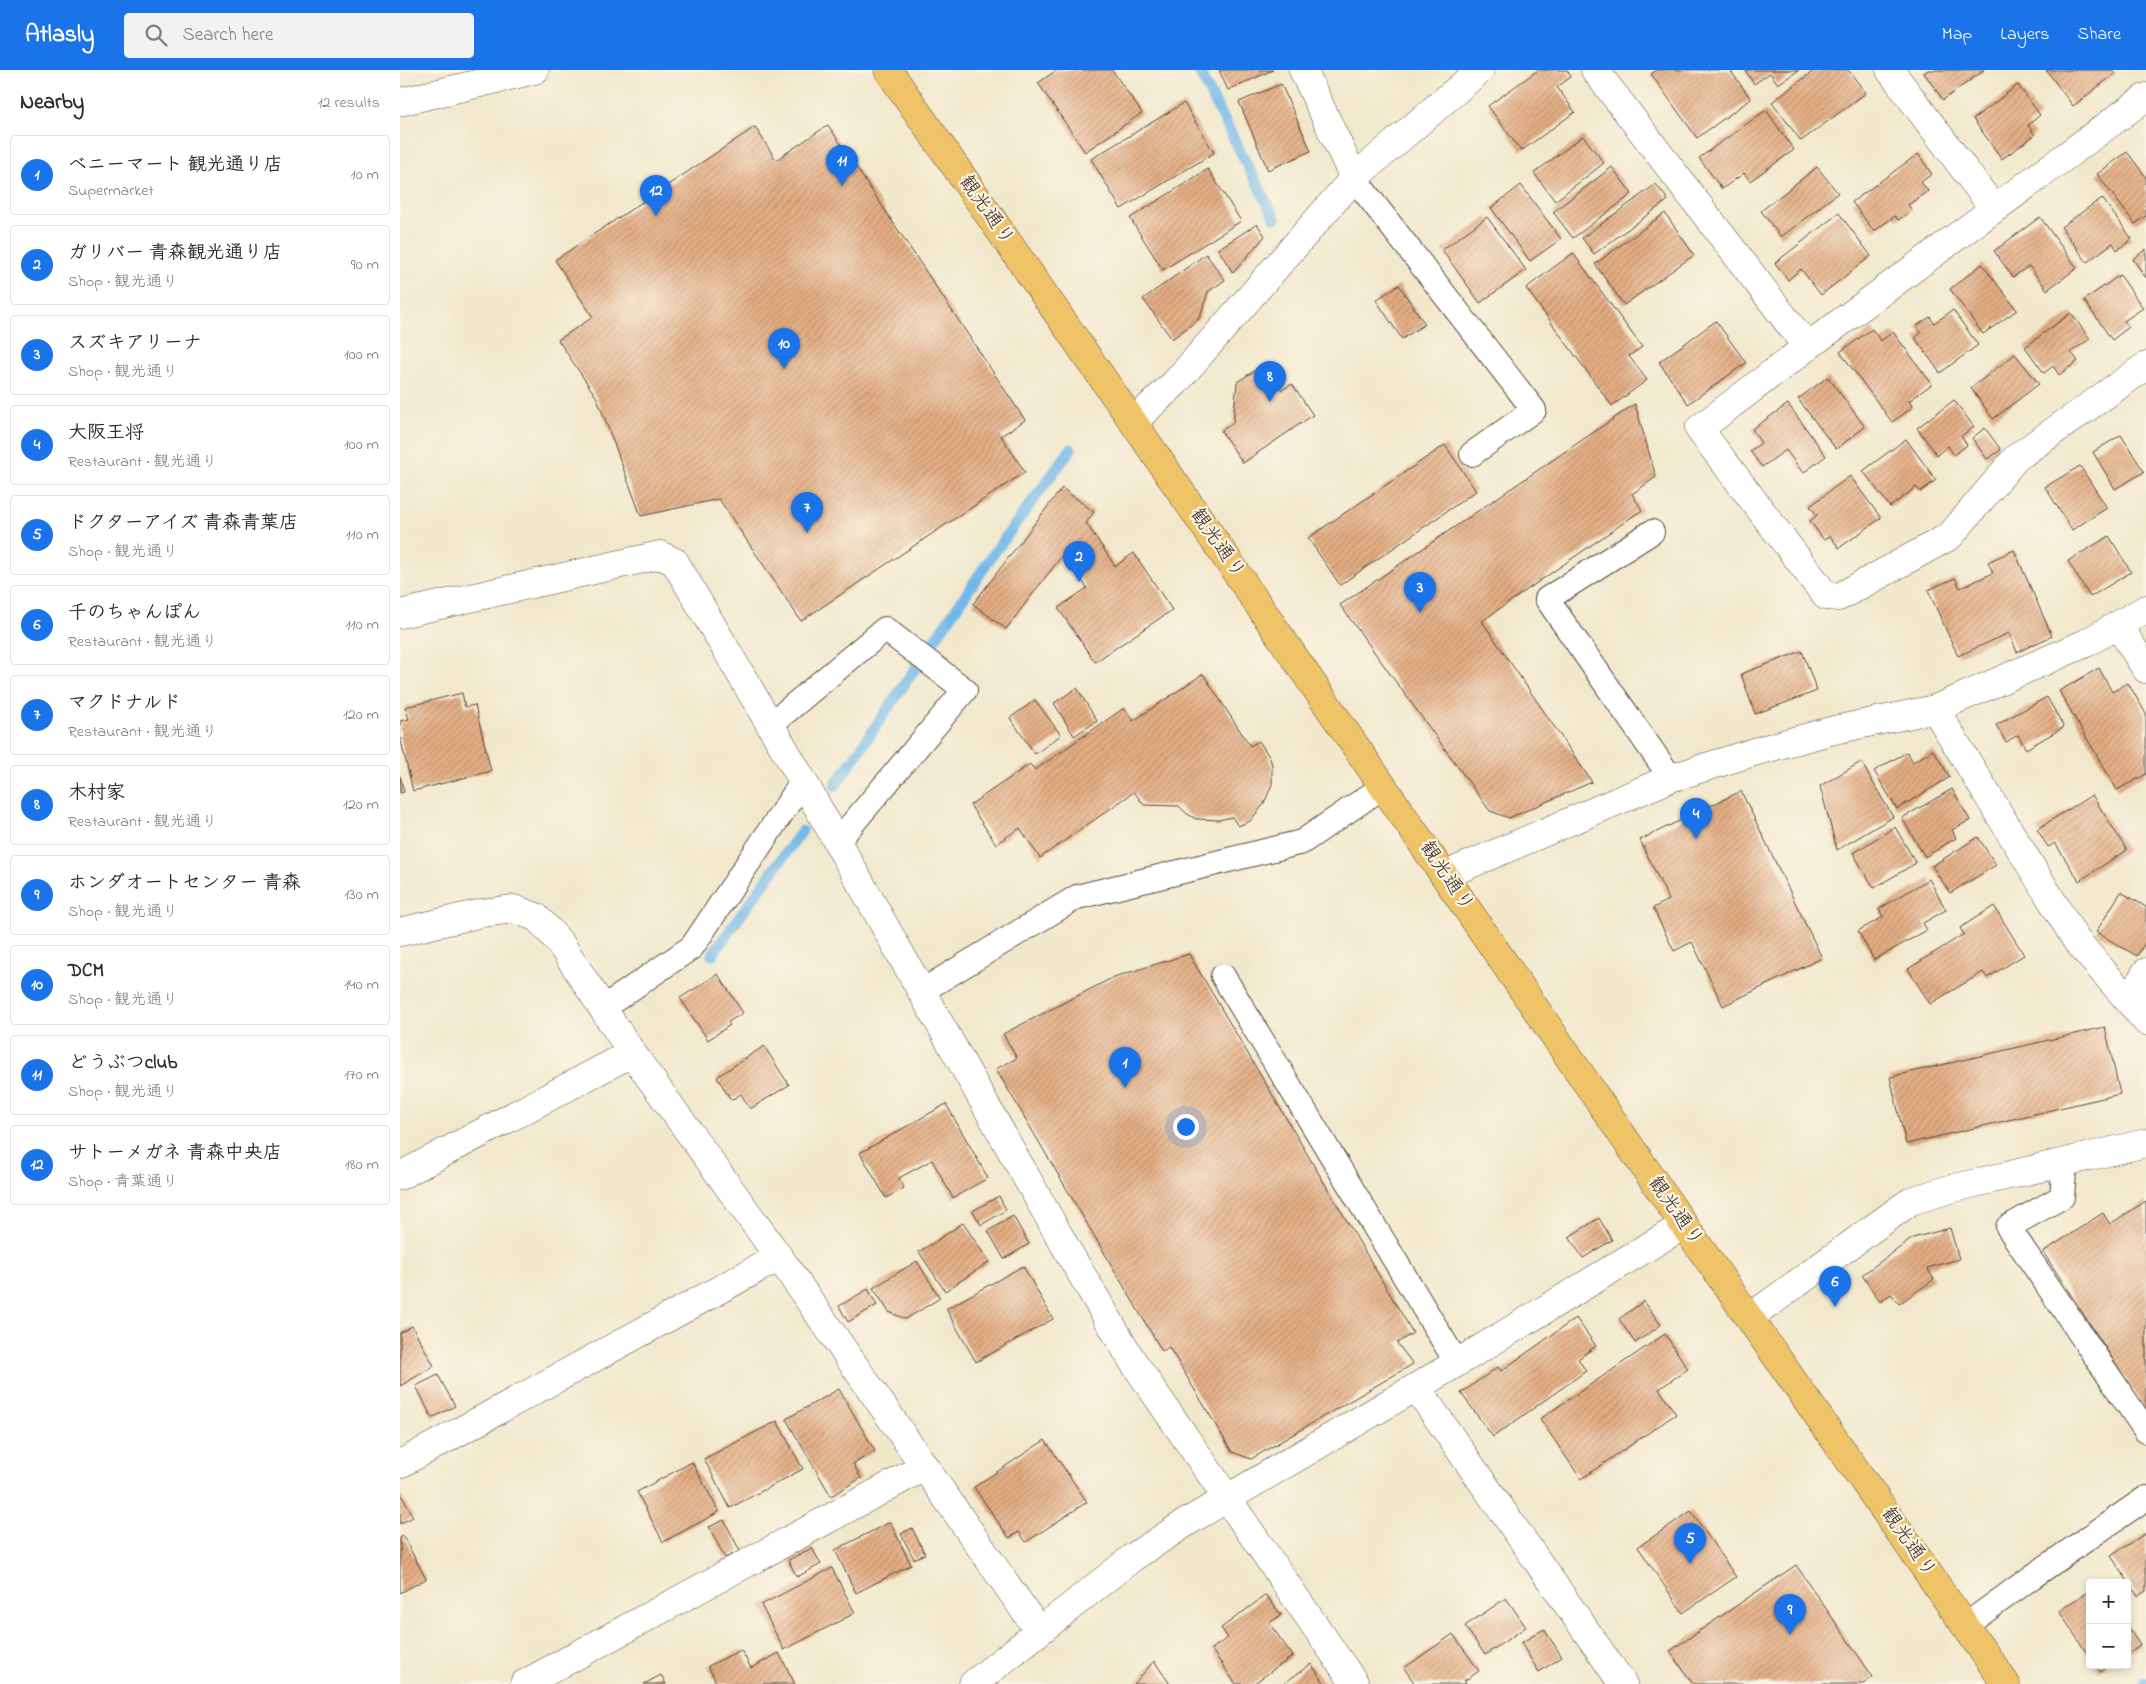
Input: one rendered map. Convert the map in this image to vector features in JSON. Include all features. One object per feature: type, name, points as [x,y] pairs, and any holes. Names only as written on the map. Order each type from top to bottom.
[{"type":"highway","name":"観光通り","points":[[888,70],[1384,786],[1684,1225],[2006,1684]]},
{"type":"street","points":[[400,102],[535,70]]},
{"type":"street","points":[[1302,70],[1354,178]]},
{"type":"street","points":[[1133,422],[1175,383],[1354,178],[1480,70]]},
{"type":"street","points":[[1595,70],[1806,347]]},
{"type":"street","points":[[1890,70],[1994,209]]},
{"type":"street","points":[[2146,96],[1806,347],[1699,429],[1826,596],[1839,597],[1950,536],[2016,458],[2146,366]]},
{"type":"street","points":[[400,614],[660,555],[675,562],[838,842],[1069,1254],[1132,1360],[1355,1684]]},
{"type":"street","points":[[1445,875],[1671,778],[1754,752],[1825,733],[1935,709],[2043,663],[2119,626],[2146,609]]},
{"type":"street","points":[[2119,626],[2146,669]]},
{"type":"street","points":[[1935,709],[2076,940],[2138,1011]]},
{"type":"street","points":[[400,932],[482,913],[514,909],[525,912],[541,921],[560,943],[632,1053],[778,1257],[1038,1630]]},
{"type":"street","points":[[2138,1011],[2146,972]]},
{"type":"street","points":[[400,1176],[632,1053]]},
{"type":"street","points":[[1750,1318],[1911,1201],[1950,1189],[2146,1143]]},
{"type":"street","points":[[973,1684],[1038,1630],[1132,1558],[1227,1498],[1457,1363],[1684,1225]]},
{"type":"street","points":[[400,1464],[778,1257]]},
{"type":"street","points":[[1416,1387],[1622,1684]]},
{"type":"street","points":[[524,1684],[924,1467]]},
{"type":"lane","points":[[1354,178],[1534,410],[1472,454]]},
{"type":"lane","points":[[1652,532],[1547,599],[1671,778]]},
{"type":"lane","points":[[770,725],[885,629],[966,690],[838,842]]},
{"type":"lane","points":[[603,1008],[692,947],[803,781]]},
{"type":"lane","points":[[922,990],[1077,897],[1302,842],[1384,786]]},
{"type":"lane","points":[[1223,976],[1457,1363]]},
{"type":"lane","points":[[2066,1161],[2062,1197],[2008,1227],[2146,1431]]},
{"type":"lane","points":[[1966,1625],[2146,1498]]},
{"type":"building","points":[[1057,70],[1112,70],[1142,113],[1085,152],[1038,83]]},
{"type":"building","points":[[1219,70],[1273,70],[1228,90]]},
{"type":"building","points":[[1538,70],[1567,70],[1571,77],[1557,87],[1575,112],[1521,151],[1488,106]]},
{"type":"building","points":[[1657,70],[1730,70],[1751,99],[1697,138],[1651,74]]},
{"type":"building","points":[[1745,70],[1799,70],[1778,84],[1770,73],[1754,84]]},
{"type":"building","points":[[1815,70],[1848,70],[1866,93],[1801,141],[1772,102]]},
{"type":"building","points":[[1928,70],[1984,70],[1943,100],[1924,73]]},
{"type":"building","points":[[2046,70],[2113,70],[2116,73],[2073,106]]},
{"type":"building","points":[[1281,84],[1311,151],[1268,170],[1239,102]]},
{"type":"building","points":[[2018,85],[2040,115],[2028,125],[2035,135],[2002,159],[1973,119]]},
{"type":"building","points":[[1184,103],[1214,153],[1121,209],[1091,159]]},
{"type":"building","points":[[1766,110],[1794,150],[1750,181],[1744,173],[1722,189],[1699,158]]},
{"type":"building","points":[[828,125],[1025,420],[1001,436],[1025,472],[801,621],[719,499],[641,516],[597,398],[558,340],[593,317],[555,260],[755,127],[776,160]]},
{"type":"building","points":[[1583,136],[1604,163],[1555,201],[1534,173]]},
{"type":"building","points":[[2127,152],[2146,177],[2146,216],[2135,224],[2097,174]]},
{"type":"building","points":[[1918,154],[1932,174],[1921,182],[1928,191],[1908,205],[1912,210],[1898,220],[1895,216],[1874,231],[1852,202]]},
{"type":"building","points":[[1612,167],[1632,194],[1573,238],[1553,212]]},
{"type":"building","points":[[1817,167],[1838,193],[1781,237],[1761,211]]},
{"type":"building","points":[[1208,169],[1241,221],[1163,270],[1130,218]]},
{"type":"building","points":[[1656,184],[1668,200],[1594,254],[1582,238]]},
{"type":"building","points":[[1521,185],[1561,239],[1530,261],[1491,208]]},
{"type":"building","points":[[2102,198],[2132,239],[2117,250],[2113,243],[2087,262],[2061,227]]},
{"type":"building","points":[[1665,213],[1694,255],[1624,305],[1595,264]]},
{"type":"building","points":[[1839,213],[1871,256],[1821,295],[1801,269],[1788,280],[1775,263]]},
{"type":"building","points":[[1487,217],[1526,270],[1480,303],[1442,250]]},
{"type":"building","points":[[2040,217],[2077,268],[2047,290],[2029,266],[2013,277],[1994,251]]},
{"type":"building","points":[[1257,224],[1265,236],[1233,273],[1218,249]]},
{"type":"building","points":[[2146,249],[2146,278],[2133,259]]},
{"type":"building","points":[[1573,253],[1642,347],[1629,356],[1647,380],[1612,406],[1526,288]]},
{"type":"building","points":[[1206,254],[1225,280],[1208,292],[1199,319],[1172,339],[1143,299]]},
{"type":"building","points":[[1982,264],[2017,310],[1983,334],[1950,289]]},
{"type":"building","points":[[2120,275],[2143,308],[2124,321],[2129,327],[2112,340],[2084,300]]},
{"type":"building","points":[[1399,285],[1425,324],[1402,339],[1376,300]]},
{"type":"building","points":[[1953,310],[1978,345],[1940,373],[1915,338],[1921,333],[1916,326],[1930,317],[1934,323]]},
{"type":"building","points":[[2071,313],[2090,339],[2071,352],[2078,361],[2059,375],[2053,366],[2044,373],[2025,347]]},
{"type":"building","points":[[1716,321],[1746,363],[1688,404],[1659,362]]},
{"type":"building","points":[[1872,329],[1881,341],[1893,332],[1932,384],[1909,401],[1913,407],[1892,422],[1840,352]]},
{"type":"building","points":[[2015,354],[2039,384],[1993,419],[1971,388]]},
{"type":"building","points":[[1265,364],[1282,390],[1292,384],[1313,415],[1243,463],[1221,431],[1233,423],[1237,382]]},
{"type":"building","points":[[1828,377],[1865,427],[1836,449],[1798,399]]},
{"type":"building","points":[[1954,400],[1974,427],[1961,436],[1967,445],[1954,455],[1948,446],[1937,455],[1917,428]]},
{"type":"building","points":[[1635,404],[1656,477],[1632,494],[1642,510],[1482,621],[1592,782],[1509,818],[1490,811],[1340,605]]},
{"type":"building","points":[[1788,404],[1826,456],[1803,473],[1786,450],[1762,467],[1750,451],[1761,443],[1752,429]]},
{"type":"building","points":[[1985,428],[2001,450],[1987,459],[1972,438]]},
{"type":"building","points":[[2121,435],[2144,472],[2115,489],[2093,452]]},
{"type":"building","points":[[1906,439],[1936,480],[1920,492],[1916,487],[1890,507],[1863,471]]},
{"type":"building","points":[[1445,445],[1476,491],[1340,585],[1308,538]]},
{"type":"building","points":[[2080,466],[2107,508],[2072,530],[2045,487]]},
{"type":"building","points":[[1850,476],[1881,518],[1839,548],[1830,536],[1824,540],[1810,521],[1817,515],[1810,506]]},
{"type":"building","points":[[1062,488],[1094,512],[1086,523],[1115,566],[1134,553],[1172,610],[1095,662],[1058,608],[1087,588],[1064,553],[1006,629],[973,604]]},
{"type":"building","points":[[2109,536],[2131,572],[2090,597],[2068,561]]},
{"type":"building","points":[[2014,550],[2052,636],[2017,652],[2009,633],[1958,656],[1928,590],[1955,578],[1960,588],[1993,573],[1988,562]]},
{"type":"building","points":[[1802,651],[1817,691],[1755,714],[1741,674]]},
{"type":"building","points":[[2099,668],[2112,692],[2128,683],[2146,714],[2146,774],[2117,790],[2059,691]]},
{"type":"building","points":[[1203,674],[1250,746],[1259,741],[1270,758],[1272,784],[1264,804],[1250,821],[1238,826],[1232,817],[1219,820],[1196,819],[1179,806],[1144,805],[1134,792],[1040,858],[1020,828],[996,844],[970,805],[1030,764],[1035,770],[1124,708],[1133,721]]},
{"type":"building","points":[[1077,688],[1097,721],[1074,736],[1054,703]]},
{"type":"building","points":[[462,693],[465,707],[475,705],[491,771],[413,791],[400,737],[400,721],[409,719],[405,707]]},
{"type":"building","points":[[2047,697],[2064,727],[2026,749],[2018,735],[2006,742],[1996,725]]},
{"type":"building","points":[[1035,700],[1061,735],[1035,754],[1010,718]]},
{"type":"building","points":[[1933,750],[1950,777],[1897,809],[1874,771],[1907,752],[1913,762]]},
{"type":"building","points":[[1861,762],[1893,817],[1837,850],[1820,786]]},
{"type":"building","points":[[400,776],[404,792],[400,793]]},
{"type":"building","points":[[1952,789],[1970,820],[1952,830],[1956,838],[1925,857],[1902,818]]},
{"type":"building","points":[[1741,791],[1822,958],[1723,1006],[1692,942],[1674,951],[1653,908],[1669,900],[1640,840]]},
{"type":"building","points":[[2092,795],[2127,850],[2079,881],[2055,843],[2048,847],[2037,829]]},
{"type":"building","points":[[1895,827],[1916,863],[1874,888],[1853,853]]},
{"type":"building","points":[[1978,837],[1996,865],[1950,893],[1932,866]]},
{"type":"building","points":[[1929,879],[1946,910],[1923,923],[1927,930],[1874,960],[1858,931],[1883,917],[1879,909]]},
{"type":"building","points":[[2121,892],[2146,907],[2146,941],[2137,956],[2096,932]]},
{"type":"building","points":[[1994,906],[2024,955],[1987,978],[1983,972],[1930,1004],[1908,969],[1964,934],[1960,928]]},
{"type":"building","points":[[1189,954],[1413,1333],[1397,1343],[1413,1364],[1251,1459],[1232,1452],[1169,1347],[1162,1351],[996,1069],[1017,1058],[1003,1034],[1114,977]]},
{"type":"building","points":[[718,974],[743,1013],[728,1022],[730,1025],[708,1040],[680,998]]},
{"type":"building","points":[[2105,1027],[2120,1094],[1906,1144],[1890,1077]]},
{"type":"building","points":[[764,1046],[789,1085],[750,1109],[741,1094],[731,1100],[717,1077]]},
{"type":"building","points":[[946,1104],[988,1178],[953,1198],[932,1160],[899,1178],[904,1188],[886,1198],[860,1153]]},
{"type":"building","points":[[999,1196],[1006,1210],[981,1225],[973,1211]]},
{"type":"building","points":[[2146,1201],[2146,1410],[2043,1252],[2103,1213],[2110,1224]]},
{"type":"building","points":[[1013,1216],[1029,1244],[1004,1259],[988,1231]]},
{"type":"building","points":[[1599,1218],[1612,1240],[1583,1258],[1569,1237]]},
{"type":"building","points":[[963,1223],[989,1262],[945,1291],[919,1252]]},
{"type":"building","points":[[1950,1228],[1959,1259],[1927,1268],[1934,1279],[1899,1304],[1891,1294],[1880,1302],[1862,1275],[1913,1238]]},
{"type":"building","points":[[917,1261],[940,1298],[906,1319],[889,1312],[873,1288]]},
{"type":"building","points":[[1023,1266],[1053,1319],[976,1362],[946,1309]]},
{"type":"building","points":[[868,1289],[877,1305],[848,1322],[839,1306]]},
{"type":"building","points":[[1644,1301],[1661,1325],[1635,1343],[1619,1319]]},
{"type":"building","points":[[1576,1318],[1596,1346],[1578,1359],[1586,1371],[1493,1437],[1461,1393],[1498,1367],[1501,1371]]},
{"type":"building","points":[[412,1326],[434,1366],[400,1386],[400,1333]]},
{"type":"building","points":[[1665,1334],[1688,1369],[1659,1389],[1676,1414],[1581,1479],[1540,1419]]},
{"type":"building","points":[[438,1375],[455,1406],[432,1418],[416,1386]]},
{"type":"building","points":[[839,1389],[875,1451],[853,1464],[861,1478],[831,1496],[786,1419]]},
{"type":"building","points":[[777,1421],[803,1469],[730,1508],[704,1459]]},
{"type":"building","points":[[1045,1440],[1087,1502],[1026,1542],[1019,1532],[1009,1538],[974,1487]]},
{"type":"building","points":[[692,1462],[719,1512],[663,1542],[637,1492]]},
{"type":"building","points":[[400,1492],[413,1517],[400,1524]]},
{"type":"building","points":[[1691,1511],[1736,1577],[1683,1613],[1638,1547]]},
{"type":"building","points":[[724,1520],[740,1551],[725,1558],[709,1527]]},
{"type":"building","points":[[890,1522],[911,1565],[856,1593],[835,1550]]},
{"type":"building","points":[[912,1528],[925,1554],[914,1559],[901,1534]]},
{"type":"building","points":[[2146,1533],[2146,1591],[2138,1596],[2131,1586],[2131,1579],[2127,1579],[2111,1556]]},
{"type":"building","points":[[403,1536],[426,1579],[400,1593],[400,1538]]},
{"type":"building","points":[[812,1548],[821,1564],[797,1577],[788,1560]]},
{"type":"building","points":[[1796,1565],[1873,1677],[1863,1684],[1693,1684],[1670,1651]]},
{"type":"building","points":[[832,1568],[855,1613],[784,1650],[761,1605]]},
{"type":"building","points":[[2086,1593],[2086,1652],[2059,1611]]},
{"type":"building","points":[[1266,1595],[1281,1615],[1269,1623],[1293,1656],[1253,1684],[1236,1684],[1211,1649],[1228,1638],[1221,1628]]},
{"type":"building","points":[[1506,1598],[1526,1627],[1485,1655],[1465,1626]]},
{"type":"building","points":[[1544,1629],[1562,1657],[1539,1672],[1521,1643]]},
{"type":"building","points":[[2131,1632],[2140,1645],[2131,1651]]},
{"type":"building","points":[[1453,1634],[1479,1671],[1464,1681],[1467,1684],[1415,1684],[1404,1668]]},
{"type":"building","points":[[741,1650],[751,1668],[779,1653],[795,1684],[717,1684],[708,1666]]},
{"type":"building","points":[[1154,1661],[1170,1684],[1134,1684]]},
{"type":"building","points":[[1311,1664],[1325,1684],[1283,1684]]},
{"type":"building","points":[[661,1675],[666,1684],[644,1684]]},
{"type":"waterway","points":[[1198,70],[1275,218]]},
{"type":"waterway","points":[[835,786],[994,553],[1071,449]]},
{"type":"waterway","points":[[712,955],[802,831]]},
{"type":"place","name":"どうぶつclub","points":[[842,186]]},
{"type":"place","name":"サトーメガネ 青森中央店","points":[[656,216]]},
{"type":"place","name":"DCM","points":[[784,369]]},
{"type":"place","name":"木村家","points":[[1270,402]]},
{"type":"place","name":"マクドナルド","points":[[807,533]]},
{"type":"place","name":"ガリバー 青森観光通り店","points":[[1079,582]]},
{"type":"place","name":"スズキアリーナ","points":[[1420,613]]},
{"type":"place","name":"大阪王将","points":[[1696,839]]},
{"type":"place","name":"ベニーマート 観光通り店","points":[[1125,1088]]},
{"type":"place","name":"千のちゃんぽん","points":[[1835,1307]]},
{"type":"place","name":"ドクターアイズ 青森青葉店","points":[[1690,1564]]},
{"type":"place","name":"ホンダオートセンター 青森","points":[[1790,1635]]}]
